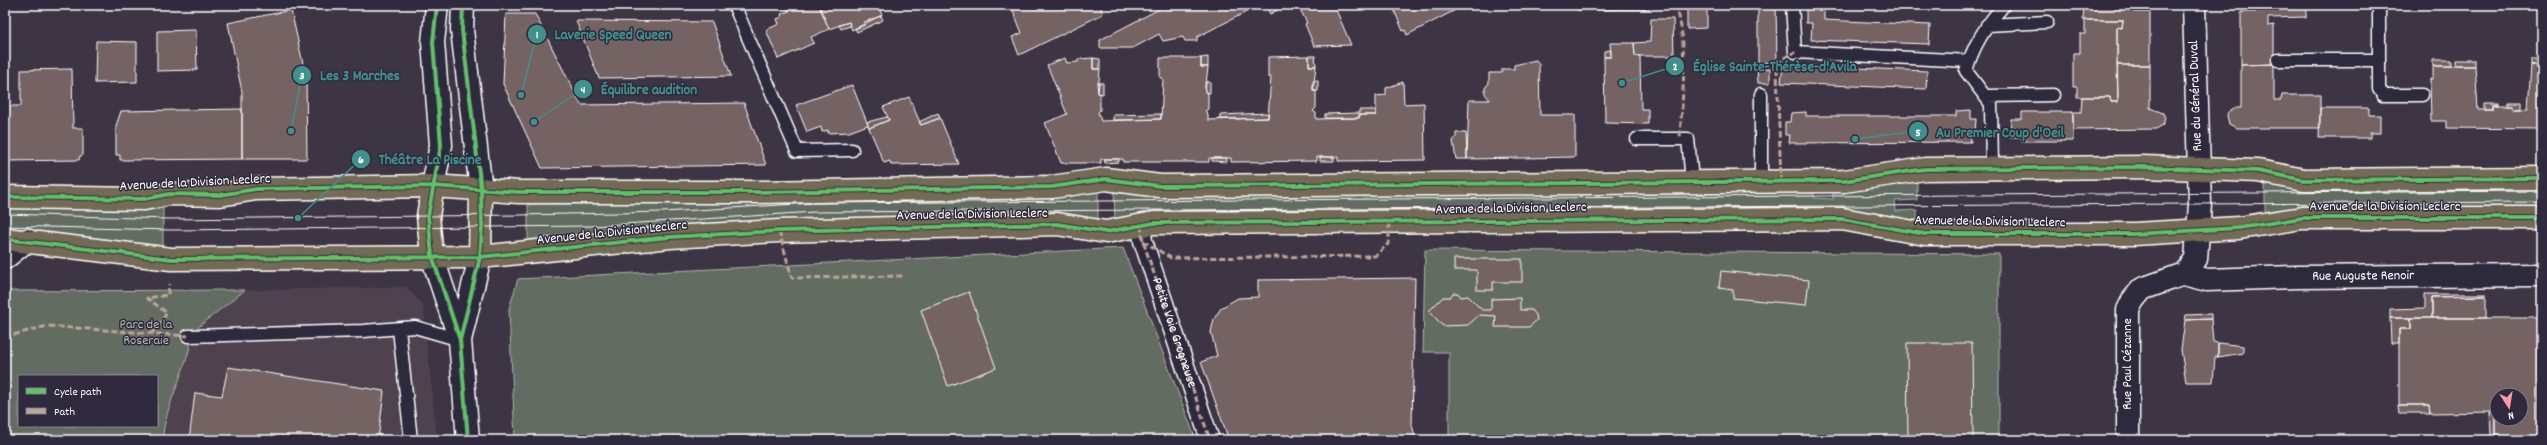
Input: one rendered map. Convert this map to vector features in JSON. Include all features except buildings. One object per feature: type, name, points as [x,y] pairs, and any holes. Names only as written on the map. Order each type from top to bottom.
[{"type":"main road","name":"Avenue de la Division Leclerc","points":[[5,197],[144,199],[169,194],[220,195],[256,189],[433,186],[481,190],[755,192],[1052,187],[1106,178],[1160,186],[1844,181],[1925,169],[2198,168],[2258,172],[2304,180],[2542,178]]},
{"type":"main road","points":[[432,256],[428,216],[433,186]]},
{"type":"main road","points":[[480,257],[481,190]]},
{"type":"main road","name":"Avenue de la Division Leclerc","points":[[27,240],[171,259],[432,256],[480,257],[670,237],[779,231],[1057,224],[1106,232],[1141,225],[1162,223],[1842,219],[1925,234],[2146,234],[2257,226],[2302,218],[2542,218]]},
{"type":"main road","points":[[5,239],[27,240]]},
{"type":"street","points":[[433,186],[441,145],[433,42],[437,5]]},
{"type":"street","points":[[463,5],[462,30],[481,190]]},
{"type":"street","name":"Rue du Général Duval","points":[[2190,266],[2199,229],[2194,5]]},
{"type":"street","name":"Petite Voie Grogneuse","points":[[1141,225],[1143,241],[1210,440]]},
{"type":"street","points":[[5,258],[27,240]]},
{"type":"street","points":[[432,256],[460,340],[468,440]]},
{"type":"street","points":[[460,340],[480,257]]},
{"type":"street","name":"Rue Auguste Renoir","points":[[2190,266],[2207,280],[2296,277],[2542,275]]},
{"type":"street","name":"Rue Paul Cézanne","points":[[2128,440],[2128,310],[2133,300],[2142,289],[2190,266]]},
{"type":"lane","points":[[734,5],[797,151],[852,150]]},
{"type":"lane","points":[[1792,5],[1795,52],[1968,61]]},
{"type":"lane","points":[[1992,169],[1991,104],[1966,71],[1968,61],[1987,25],[2004,5]]},
{"type":"lane","points":[[2379,5],[2379,89],[2383,95],[2422,96]]},
{"type":"lane","points":[[1987,25],[2046,22]]},
{"type":"lane","points":[[2278,60],[2379,60]]},
{"type":"lane","points":[[1760,94],[1761,182]]},
{"type":"lane","points":[[1985,96],[2053,95]]},
{"type":"lane","points":[[1636,139],[1688,139],[1692,181]]},
{"type":"lane","points":[[188,336],[400,329],[415,326],[460,340]]},
{"type":"lane","points":[[400,329],[411,440]]},
{"type":"shaded area","points":[[406,287],[423,305],[437,440],[159,440],[169,404],[191,343],[193,331],[245,290]]},
{"type":"green space","points":[[1917,175],[1917,200],[1895,201],[1896,211],[1917,210],[1917,225],[1115,222],[1114,187],[1814,187],[1814,198],[1833,199],[1833,188]]},
{"type":"green space","points":[[2265,180],[2542,184],[2542,208],[2265,217]]},
{"type":"green space","points":[[1098,187],[1098,221],[528,243],[528,204],[694,203]]},
{"type":"green space","points":[[163,199],[163,249],[5,233],[5,202]]},
{"type":"green space","points":[[1123,248],[1196,440],[515,440],[509,309],[518,279]]},
{"type":"green space","points":[[1425,250],[1999,254],[1999,440],[1449,440],[1449,352],[1423,352]]},
{"type":"green space","name":"Parc de la Roseraie","points":[[245,290],[193,331],[187,359],[172,398],[164,426],[162,440],[5,440],[5,291]]},
{"type":"tram line","points":[[5,214],[169,219],[663,212],[814,203],[2542,191]]},
{"type":"tram line","points":[[5,226],[170,230],[591,226],[815,212],[2542,202]]},
{"type":"marked path","points":[[1676,5],[1680,21],[1684,55],[1680,139]]},
{"type":"marked path","points":[[1781,182],[1777,70],[1782,59],[1795,52]]},
{"type":"marked path","points":[[1143,241],[1171,258],[1375,256],[1389,243],[1389,222]]},
{"type":"marked path","points":[[1141,225],[1143,241],[1210,440]]},
{"type":"marked path","points":[[779,231],[792,278],[903,276]]},
{"type":"marked path","points":[[152,333],[167,313],[147,298],[168,295],[169,284]]},
{"type":"marked path","points":[[5,337],[47,326],[188,336]]},
{"type":"cycle path","points":[[437,5],[433,42],[441,145],[428,216],[432,256],[460,340],[468,440]]},
{"type":"cycle path","points":[[460,340],[480,257],[482,227],[481,190],[462,30],[463,5]]},
{"type":"cycle path","points":[[5,197],[144,199],[169,194],[220,195],[256,189],[433,186],[519,192],[755,192],[1052,187],[1106,179],[1160,186],[1844,181],[1925,169],[2143,167],[2258,171],[2304,180],[2542,178]]},
{"type":"cycle path","points":[[5,239],[171,259],[480,257],[670,237],[779,231],[1057,224],[1106,232],[1154,223],[1842,219],[1925,234],[2134,234],[2239,228],[2302,218],[2542,218]]},
{"type":"place","name":"Église Sainte-Thérèse-d'Avila","points":[[1622,83]]},
{"type":"place","name":"Laverie Speed Queen","points":[[521,95]]},
{"type":"place","name":"Équilibre audition","points":[[534,122]]},
{"type":"place","name":"Les 3 Marches","points":[[291,131]]},
{"type":"place","name":"Au Premier Coup d'Oeil","points":[[1855,139]]},
{"type":"place","name":"Théâtre La Piscine","points":[[298,218]]}]
